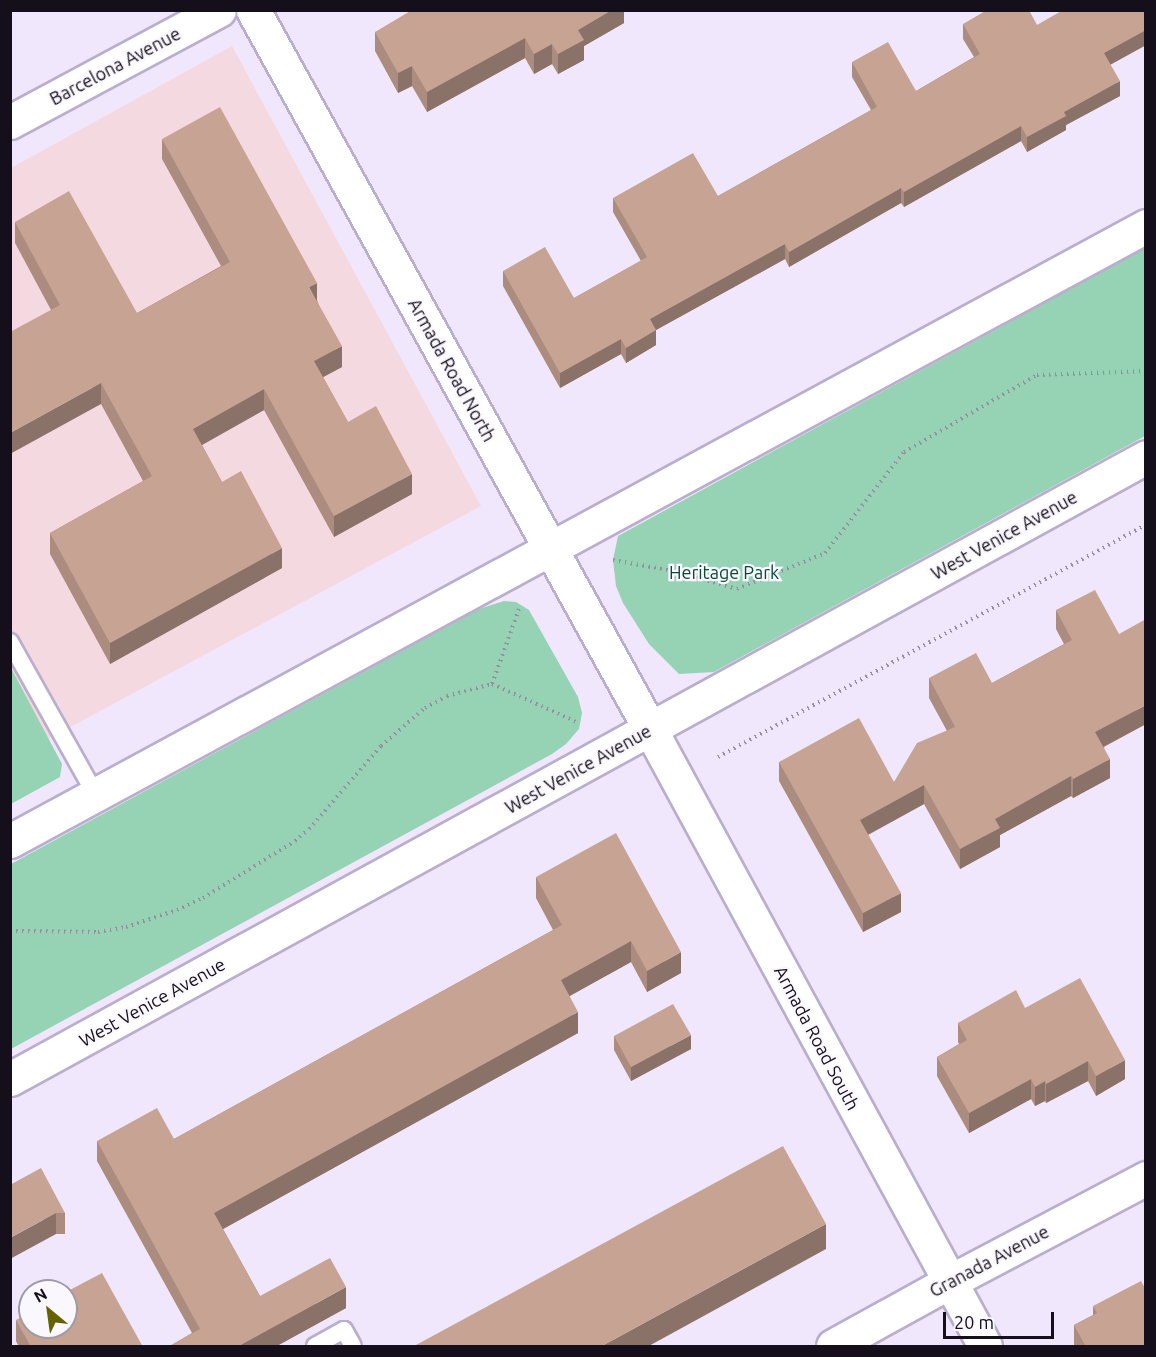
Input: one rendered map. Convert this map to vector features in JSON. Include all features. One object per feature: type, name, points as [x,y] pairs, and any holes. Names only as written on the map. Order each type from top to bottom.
[{"type":"street","name":"Barcelona Avenue","points":[[10,122],[219,10]]},
{"type":"street","name":"Armada Road North","points":[[253,10],[650,729]]},
{"type":"street","points":[[10,841],[552,550],[1146,226]]},
{"type":"street","name":"West Venice Avenue","points":[[10,1079],[1146,457]]},
{"type":"street","name":"Armada Road South","points":[[650,729],[985,1347]]},
{"type":"street","name":"Granada Avenue","points":[[833,1347],[949,1282],[1146,1178]]},
{"type":"lane","points":[[10,642],[96,795]]},
{"type":"lane","points":[[315,1347],[344,1330],[353,1347]]},
{"type":"path","points":[[613,560],[673,571],[737,589],[825,553],[904,452],[1037,375],[1146,371]]},
{"type":"path","points":[[718,757],[1146,525]]},
{"type":"path","points":[[492,684],[519,609]]},
{"type":"path","points":[[10,932],[70,933],[126,927],[177,910],[203,898],[296,841],[381,746],[425,708],[447,696],[492,684],[579,723]]},
{"type":"shaded area","points":[[232,46],[481,506],[11,759],[11,168]]},
{"type":"green space","name":"Heritage Park","points":[[1145,248],[1145,436],[714,672],[679,674],[649,644],[623,603],[616,586],[613,560],[618,536]]},
{"type":"green space","points":[[504,601],[516,602],[529,610],[578,697],[582,713],[579,729],[566,744],[552,754],[11,1049],[11,864],[479,609]]},
{"type":"green space","points":[[10,666],[62,764],[60,777],[11,804]]},
{"type":"building","points":[[412,10],[612,10],[578,30],[584,40],[558,54],[552,44],[534,54],[525,38],[427,92],[412,66],[398,73],[375,32]]},
{"type":"building","points":[[987,10],[1029,10],[1037,25],[1063,10],[1146,10],[1146,30],[1104,53],[1120,81],[1064,112],[1066,116],[1027,137],[1021,126],[904,192],[901,188],[789,252],[785,244],[650,319],[656,330],[626,348],[621,339],[560,373],[503,271],[545,247],[574,298],[647,257],[613,198],[693,153],[718,196],[877,107],[852,62],[888,42],[916,91],[980,54],[963,24]]},
{"type":"building","points":[[220,107],[317,283],[309,287],[342,346],[314,361],[348,422],[376,406],[412,474],[334,516],[264,389],[193,429],[222,482],[241,471],[282,548],[110,643],[50,533],[152,476],[101,383],[10,433],[10,332],[60,305],[15,222],[69,191],[137,313],[230,262],[162,139]]},
{"type":"building","points":[[1095,590],[1119,634],[1146,619],[1146,705],[1095,732],[1110,759],[1073,779],[1071,776],[995,819],[1000,828],[960,849],[924,785],[860,820],[901,893],[863,913],[779,762],[859,718],[894,782],[917,743],[955,727],[929,678],[976,653],[992,683],[1072,640],[1056,610]]},
{"type":"building","points":[[616,833],[681,952],[647,971],[631,941],[561,980],[578,1012],[214,1213],[260,1296],[330,1258],[346,1287],[237,1347],[168,1347],[200,1329],[97,1141],[157,1108],[174,1139],[562,925],[536,877]]},
{"type":"building","points":[[1080,978],[1125,1060],[1096,1076],[1088,1061],[1046,1084],[1045,1081],[1035,1087],[1031,1079],[969,1113],[937,1057],[967,1040],[958,1023],[1016,990],[1025,1008]]},
{"type":"building","points":[[673,1004],[691,1035],[631,1067],[614,1036]]},
{"type":"building","points":[[783,1146],[826,1224],[600,1347],[417,1347],[416,1345]]},
{"type":"building","points":[[41,1168],[65,1213],[56,1213],[10,1238],[10,1185]]},
{"type":"building","points":[[102,1273],[143,1347],[31,1347],[27,1339],[78,1339],[78,1286]]},
{"type":"building","points":[[1141,1281],[1146,1290],[1146,1347],[1086,1347],[1074,1325],[1097,1313],[1093,1306]]}]
